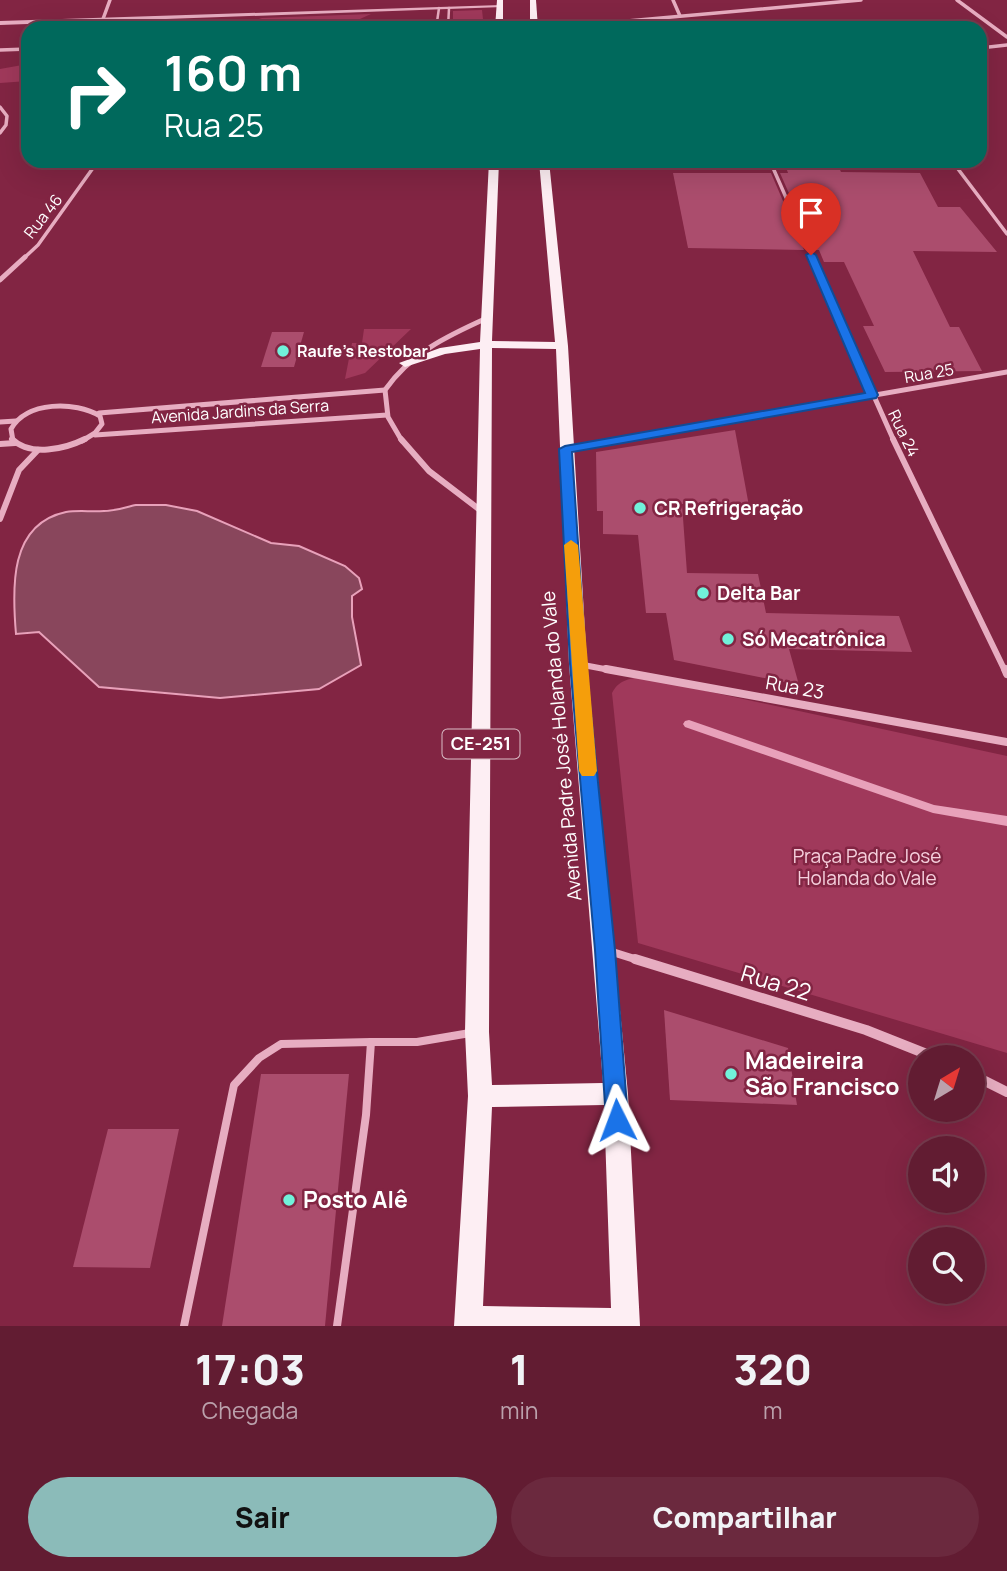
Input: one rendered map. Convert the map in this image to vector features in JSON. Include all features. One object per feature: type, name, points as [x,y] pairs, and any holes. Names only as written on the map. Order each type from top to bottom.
[{"type":"main road","points":[[533,0],[534,21]]},
{"type":"main road","points":[[499,21],[500,3]]},
{"type":"main road","name":"CE-251","points":[[468,1323],[480,1096],[477,1032],[486,344],[494,168]]},
{"type":"main road","name":"Avenida Padre José Holanda do Vale","points":[[545,168],[562,346],[565,449],[578,664],[616,1094],[626,1324]]},
{"type":"main road","points":[[405,363],[445,349],[486,344],[562,346]]},
{"type":"main road","points":[[480,1096],[616,1094]]},
{"type":"main road","points":[[468,1323],[626,1324]]},
{"type":"street","points":[[103,19],[110,0]]},
{"type":"street","points":[[673,0],[680,16]]},
{"type":"street","points":[[625,21],[813,2],[861,0]]},
{"type":"street","points":[[957,0],[985,21]]},
{"type":"street","points":[[52,21],[449,8],[500,3]]},
{"type":"street","points":[[0,23],[21,22]]},
{"type":"street","points":[[987,22],[1007,37]]},
{"type":"street","points":[[987,47],[1007,45]]},
{"type":"street","points":[[0,50],[21,49]]},
{"type":"street","points":[[0,107],[7,116],[6,125],[0,133]]},
{"type":"street","name":"Rua 46","points":[[0,280],[38,245],[93,168]]},
{"type":"street","name":"Rua 24","points":[[774,168],[872,395],[1007,674]]},
{"type":"street","points":[[957,168],[1007,234]]},
{"type":"street","points":[[485,514],[437,478],[415,456],[387,415],[385,390],[405,363],[431,343],[488,318]]},
{"type":"street","name":"Rua 25","points":[[565,449],[1007,372]]},
{"type":"street","name":"Avenida Jardins da Serra","points":[[16,421],[51,406],[79,405],[99,413],[385,390]]},
{"type":"street","points":[[95,435],[102,428],[99,413]]},
{"type":"street","name":"Avenida Jardins da Serra","points":[[38,450],[69,447],[95,435],[387,415]]},
{"type":"street","points":[[0,422],[16,421]]},
{"type":"street","points":[[15,443],[10,436],[16,421]]},
{"type":"street","points":[[0,444],[15,443],[38,450],[19,470],[0,519]]},
{"type":"street","name":"Rua 23","points":[[578,664],[1007,742]]},
{"type":"street","name":"Rua 22","points":[[605,950],[866,1030],[908,1047]]},
{"type":"street","points":[[985,1081],[1007,1092]]},
{"type":"lane","points":[[437,21],[439,8]]},
{"type":"lane","points":[[448,21],[449,8]]},
{"type":"lane","points":[[184,1326],[234,1085],[259,1058],[281,1044],[417,1042],[477,1032]]},
{"type":"lane","points":[[337,1326],[366,1115],[371,1042]]},
{"type":"green space","points":[[482,10],[483,21],[453,21],[453,11]]},
{"type":"green space","points":[[371,14],[356,21],[252,21],[262,18]]},
{"type":"green space","points":[[21,65],[21,82],[0,83],[0,69]]},
{"type":"green space","points":[[364,329],[411,329],[365,373],[345,379],[352,343],[362,343]]},
{"type":"green space","name":"Praça Padre José Holanda do Vale","points":[[641,677],[1007,756],[1007,1053],[638,943],[612,693],[628,680]]},
{"type":"shaded area","points":[[136,505],[166,505],[197,511],[271,543],[299,546],[345,566],[359,578],[362,589],[352,596],[352,617],[361,665],[319,689],[220,698],[99,687],[39,632],[16,634],[14,597],[18,560],[24,544],[34,530],[47,519],[66,512],[108,511]]},
{"type":"building","points":[[786,168],[920,173],[938,207],[960,207],[997,252],[913,251],[950,327],[959,327],[982,371],[885,372],[863,326],[874,326],[844,262],[824,262],[819,250],[814,250],[780,173],[788,173]]},
{"type":"building","points":[[673,173],[771,173],[804,250],[688,248]]},
{"type":"building","points":[[272,332],[304,332],[294,367],[261,367]]},
{"type":"building","points":[[735,430],[749,506],[682,504],[687,573],[758,574],[766,613],[899,616],[912,652],[789,649],[799,685],[674,660],[666,613],[646,613],[638,535],[603,534],[603,511],[597,511],[596,452]]},
{"type":"building","name":"Madeireira São Francisco","points":[[664,1010],[788,1048],[797,1105],[670,1100]]},
{"type":"building","name":"Posto Alê","points":[[261,1074],[349,1074],[325,1326],[222,1326]]},
{"type":"building","points":[[108,1129],[179,1129],[150,1268],[73,1267]]},
{"type":"waterway","points":[[689,724],[933,809],[1007,821]]},
{"type":"slow traffic","points":[[571,545],[588,771]]},
{"type":"place","name":"Raufe's Restobar","points":[[283,351]]},
{"type":"place","name":"CR Refrigeração","points":[[640,508]]},
{"type":"place","name":"Delta Bar","points":[[703,593]]},
{"type":"place","name":"Só Mecatrônica","points":[[728,639]]},
{"type":"place","name":"Madeireira São Francisco","points":[[731,1074]]},
{"type":"place","name":"Posto Alê","points":[[289,1200]]},
{"type":"route","points":[[617,1120],[605,950],[578,664],[565,449],[872,395],[811,255]]}]
